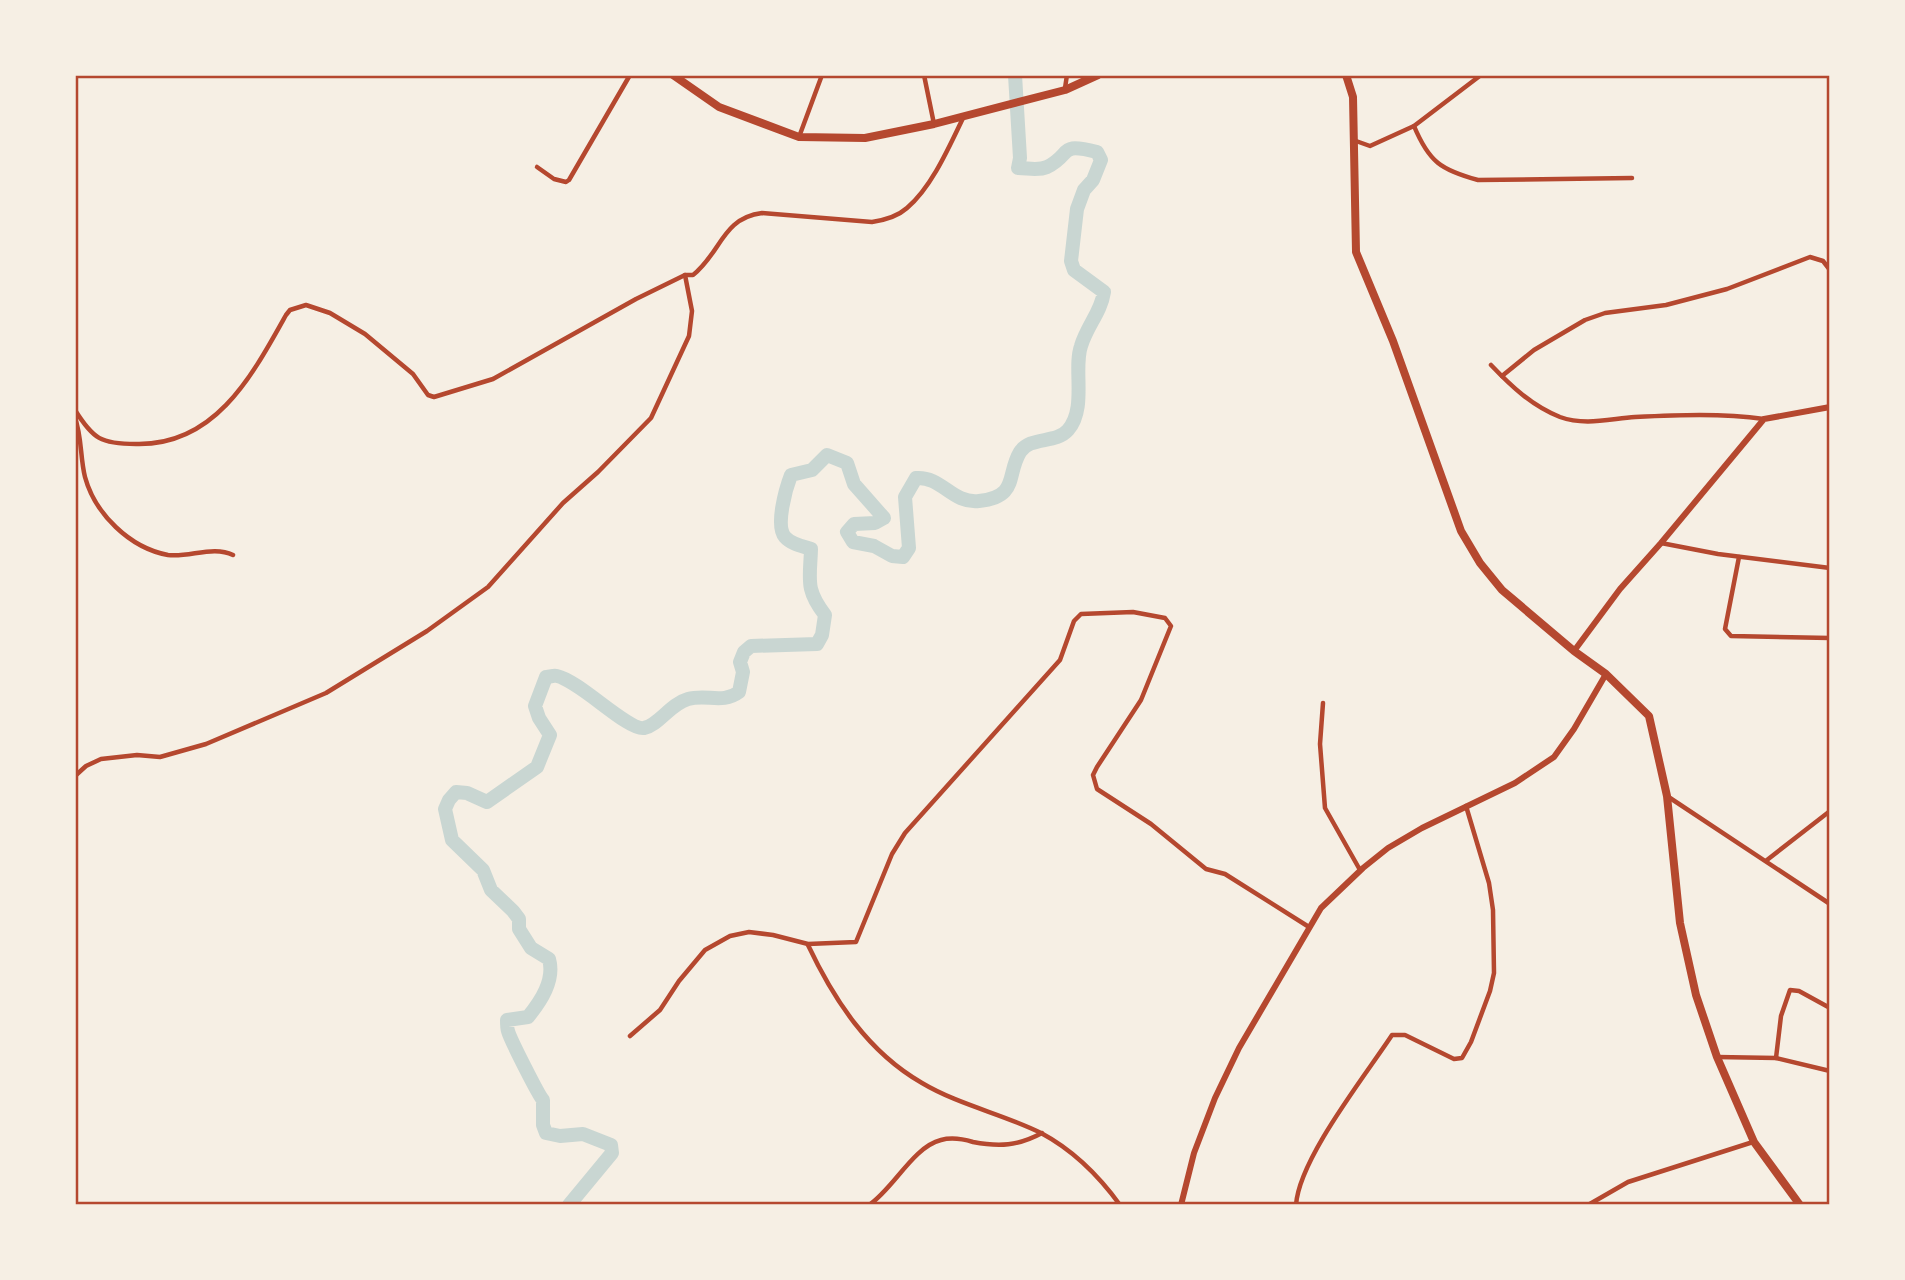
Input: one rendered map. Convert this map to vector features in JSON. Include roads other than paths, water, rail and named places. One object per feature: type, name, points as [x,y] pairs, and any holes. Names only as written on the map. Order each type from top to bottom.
[{"type":"main road","points":[[673,75],[719,107],[799,136],[865,138],[934,124],[1065,90],[1098,75]]},
{"type":"main road","points":[[1346,75],[1353,97],[1356,141],[1356,252],[1393,341],[1461,531],[1480,563],[1502,590],[1574,651],[1606,674],[1649,716],[1667,796],[1680,923],[1696,995],[1717,1057],[1754,1142],[1800,1205]]},
{"type":"street","points":[[537,167],[560,181],[569,180],[630,75]]},
{"type":"street","points":[[799,136],[822,75]]},
{"type":"street","points":[[924,75],[934,124]]},
{"type":"street","points":[[1065,90],[1067,75]]},
{"type":"street","points":[[1356,141],[1370,146],[1413,126],[1481,75]]},
{"type":"street","points":[[75,410],[92,435],[100,440],[120,444],[151,445],[201,427],[215,418],[233,399],[290,310],[306,305],[330,313],[365,334],[413,374],[428,395],[434,397],[493,379],[636,299],[685,275],[693,275],[733,225],[748,215],[762,213],[872,222],[890,219],[908,208],[931,179],[965,115]]},
{"type":"street","points":[[1413,126],[1423,148],[1439,164],[1478,180],[1632,178]]},
{"type":"street","points":[[1503,376],[1534,350],[1585,320],[1605,313],[1666,304],[1727,289],[1810,257],[1822,261],[1830,270]]},
{"type":"street","points":[[75,776],[86,766],[101,759],[137,755],[160,757],[194,749],[326,693],[427,631],[488,587],[563,503],[651,418],[689,336],[692,311],[685,275]]},
{"type":"street","points":[[1492,365],[1523,396],[1538,406],[1574,421],[1720,415],[1765,419],[1830,407]]},
{"type":"street","points":[[75,418],[85,476],[96,505],[122,533],[146,548],[170,555],[223,551],[233,555]]},
{"type":"street","points":[[1574,651],[1620,589],[1765,419]]},
{"type":"street","points":[[1661,543],[1739,557],[1830,568]]},
{"type":"street","points":[[1739,557],[1725,629],[1731,636],[1830,638]]},
{"type":"street","points":[[630,1037],[660,1010],[679,981],[705,950],[730,936],[749,932],[773,934],[808,944],[856,942],[887,866],[905,834],[1060,660],[1077,617],[1081,614],[1133,612],[1165,618],[1171,629],[1141,700],[1093,775],[1097,789],[1151,824],[1206,869],[1225,874],[1309,927]]},
{"type":"street","points":[[1181,1205],[1194,1153],[1215,1098],[1239,1048],[1321,908],[1360,870],[1388,848],[1422,828],[1515,783],[1554,757],[1606,674]]},
{"type":"street","points":[[1323,703],[1321,744],[1325,808],[1360,870]]},
{"type":"street","points":[[1667,796],[1830,904]]},
{"type":"street","points":[[1297,1205],[1297,1193],[1302,1177],[1331,1126],[1392,1035],[1405,1035],[1454,1059],[1462,1058],[1471,1042],[1490,991],[1494,973],[1494,941],[1489,883],[1466,806]]},
{"type":"street","points":[[1767,860],[1830,811]]},
{"type":"street","points":[[808,944],[840,1004],[870,1042],[893,1063],[923,1084],[1042,1133],[1081,1159],[1120,1205]]},
{"type":"street","points":[[1776,1058],[1781,1016],[1790,990],[1799,991],[1830,1008]]},
{"type":"street","points":[[1717,1057],[1776,1058],[1830,1071]]},
{"type":"street","points":[[869,1205],[932,1143],[955,1138],[994,1146],[1014,1145],[1042,1133]]},
{"type":"street","points":[[1588,1205],[1628,1182],[1754,1142]]},
{"type":"waterway","points":[[569,1205],[612,1153],[611,1145],[583,1134],[560,1136],[546,1133],[543,1125],[543,1100],[510,1036],[507,1020],[528,1017],[538,1004],[550,975],[549,959],[531,948],[519,929],[519,919],[491,890],[483,870],[452,840],[445,809],[456,792],[467,793],[487,802],[537,767],[550,735],[535,706],[546,677],[556,676],[567,680],[627,722],[644,728],[688,699],[721,698],[739,692],[743,672],[740,662],[744,652],[751,646],[817,644],[822,635],[825,615],[812,591],[811,549],[787,539],[782,532],[782,507],[791,475],[812,470],[827,455],[847,463],[854,484],[884,518],[875,523],[854,524],[847,532],[853,542],[874,546],[892,556],[903,557],[909,548],[905,497],[916,478],[933,481],[954,495],[970,501],[992,499],[1006,490],[1024,447],[1057,437],[1068,430],[1077,411],[1081,346],[1104,292],[1074,270],[1071,261],[1077,209],[1101,160],[1097,152],[1076,148],[1070,149],[1047,167],[1018,168],[1020,158],[1015,75]]}]
